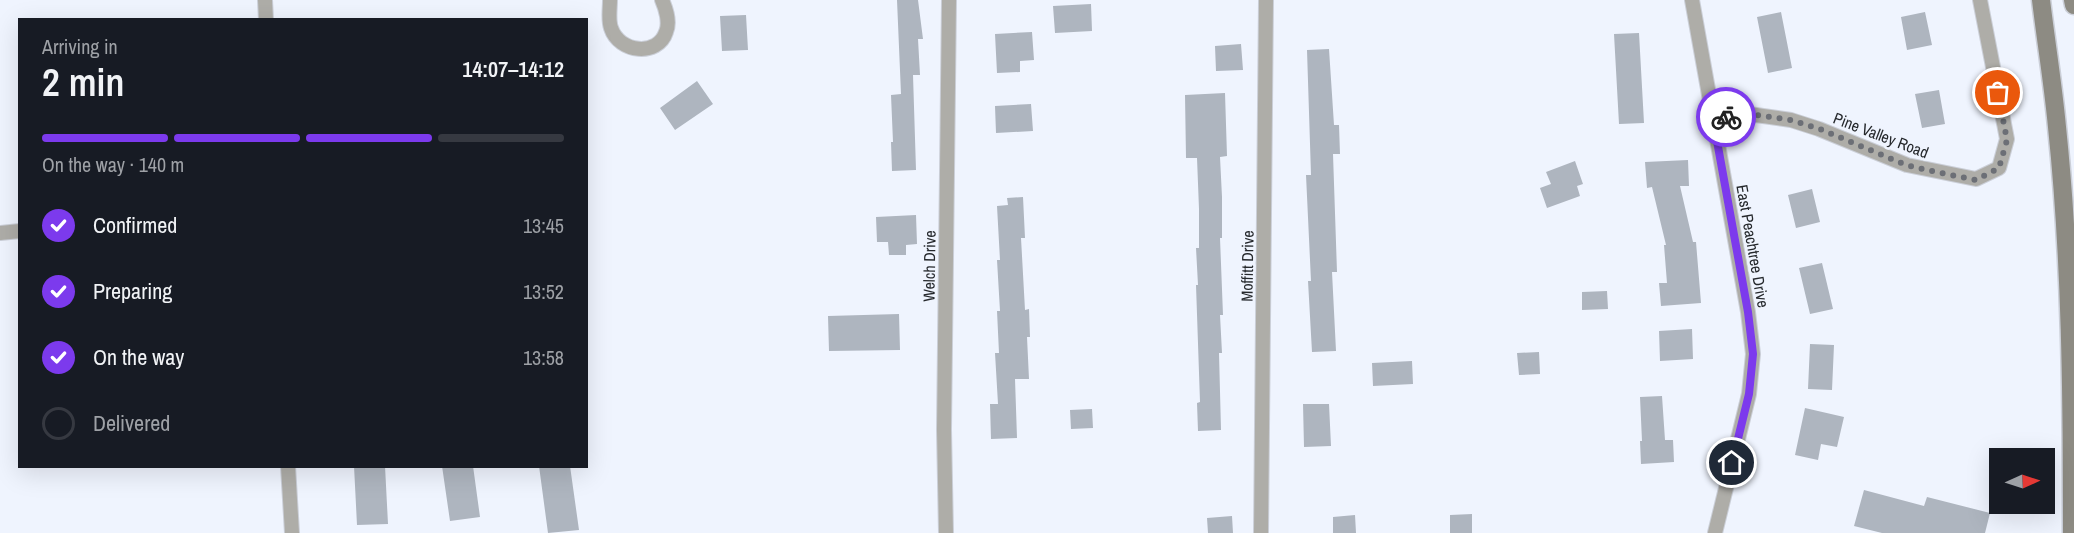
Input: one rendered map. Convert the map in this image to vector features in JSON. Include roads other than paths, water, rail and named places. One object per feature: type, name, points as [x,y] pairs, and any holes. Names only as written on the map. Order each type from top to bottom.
[{"type":"main road","points":[[2041,0],[2057,128],[2065,232],[2070,338],[2072,533]]},
{"type":"main road","points":[[2073,0],[2074,5]]},
{"type":"street","points":[[265,0],[266,18]]},
{"type":"street","points":[[610,0],[611,28],[615,36],[621,43],[641,50],[658,42],[666,33],[667,21],[662,0]]},
{"type":"street","name":"Welch Drive","points":[[946,533],[944,430],[949,0]]},
{"type":"street","name":"Moffitt Drive","points":[[1261,533],[1266,0]]},
{"type":"street","name":"East Peachtree Drive","points":[[1692,0],[1748,312],[1753,354],[1749,394],[1715,533]]},
{"type":"street","name":"Pine Valley Road","points":[[1713,119],[1749,114],[1791,120],[1820,129],[1906,165],[1976,180],[1999,168],[2007,140],[1980,0]]},
{"type":"street","points":[[0,233],[18,231]]},
{"type":"street","points":[[288,468],[291,533]]}]
